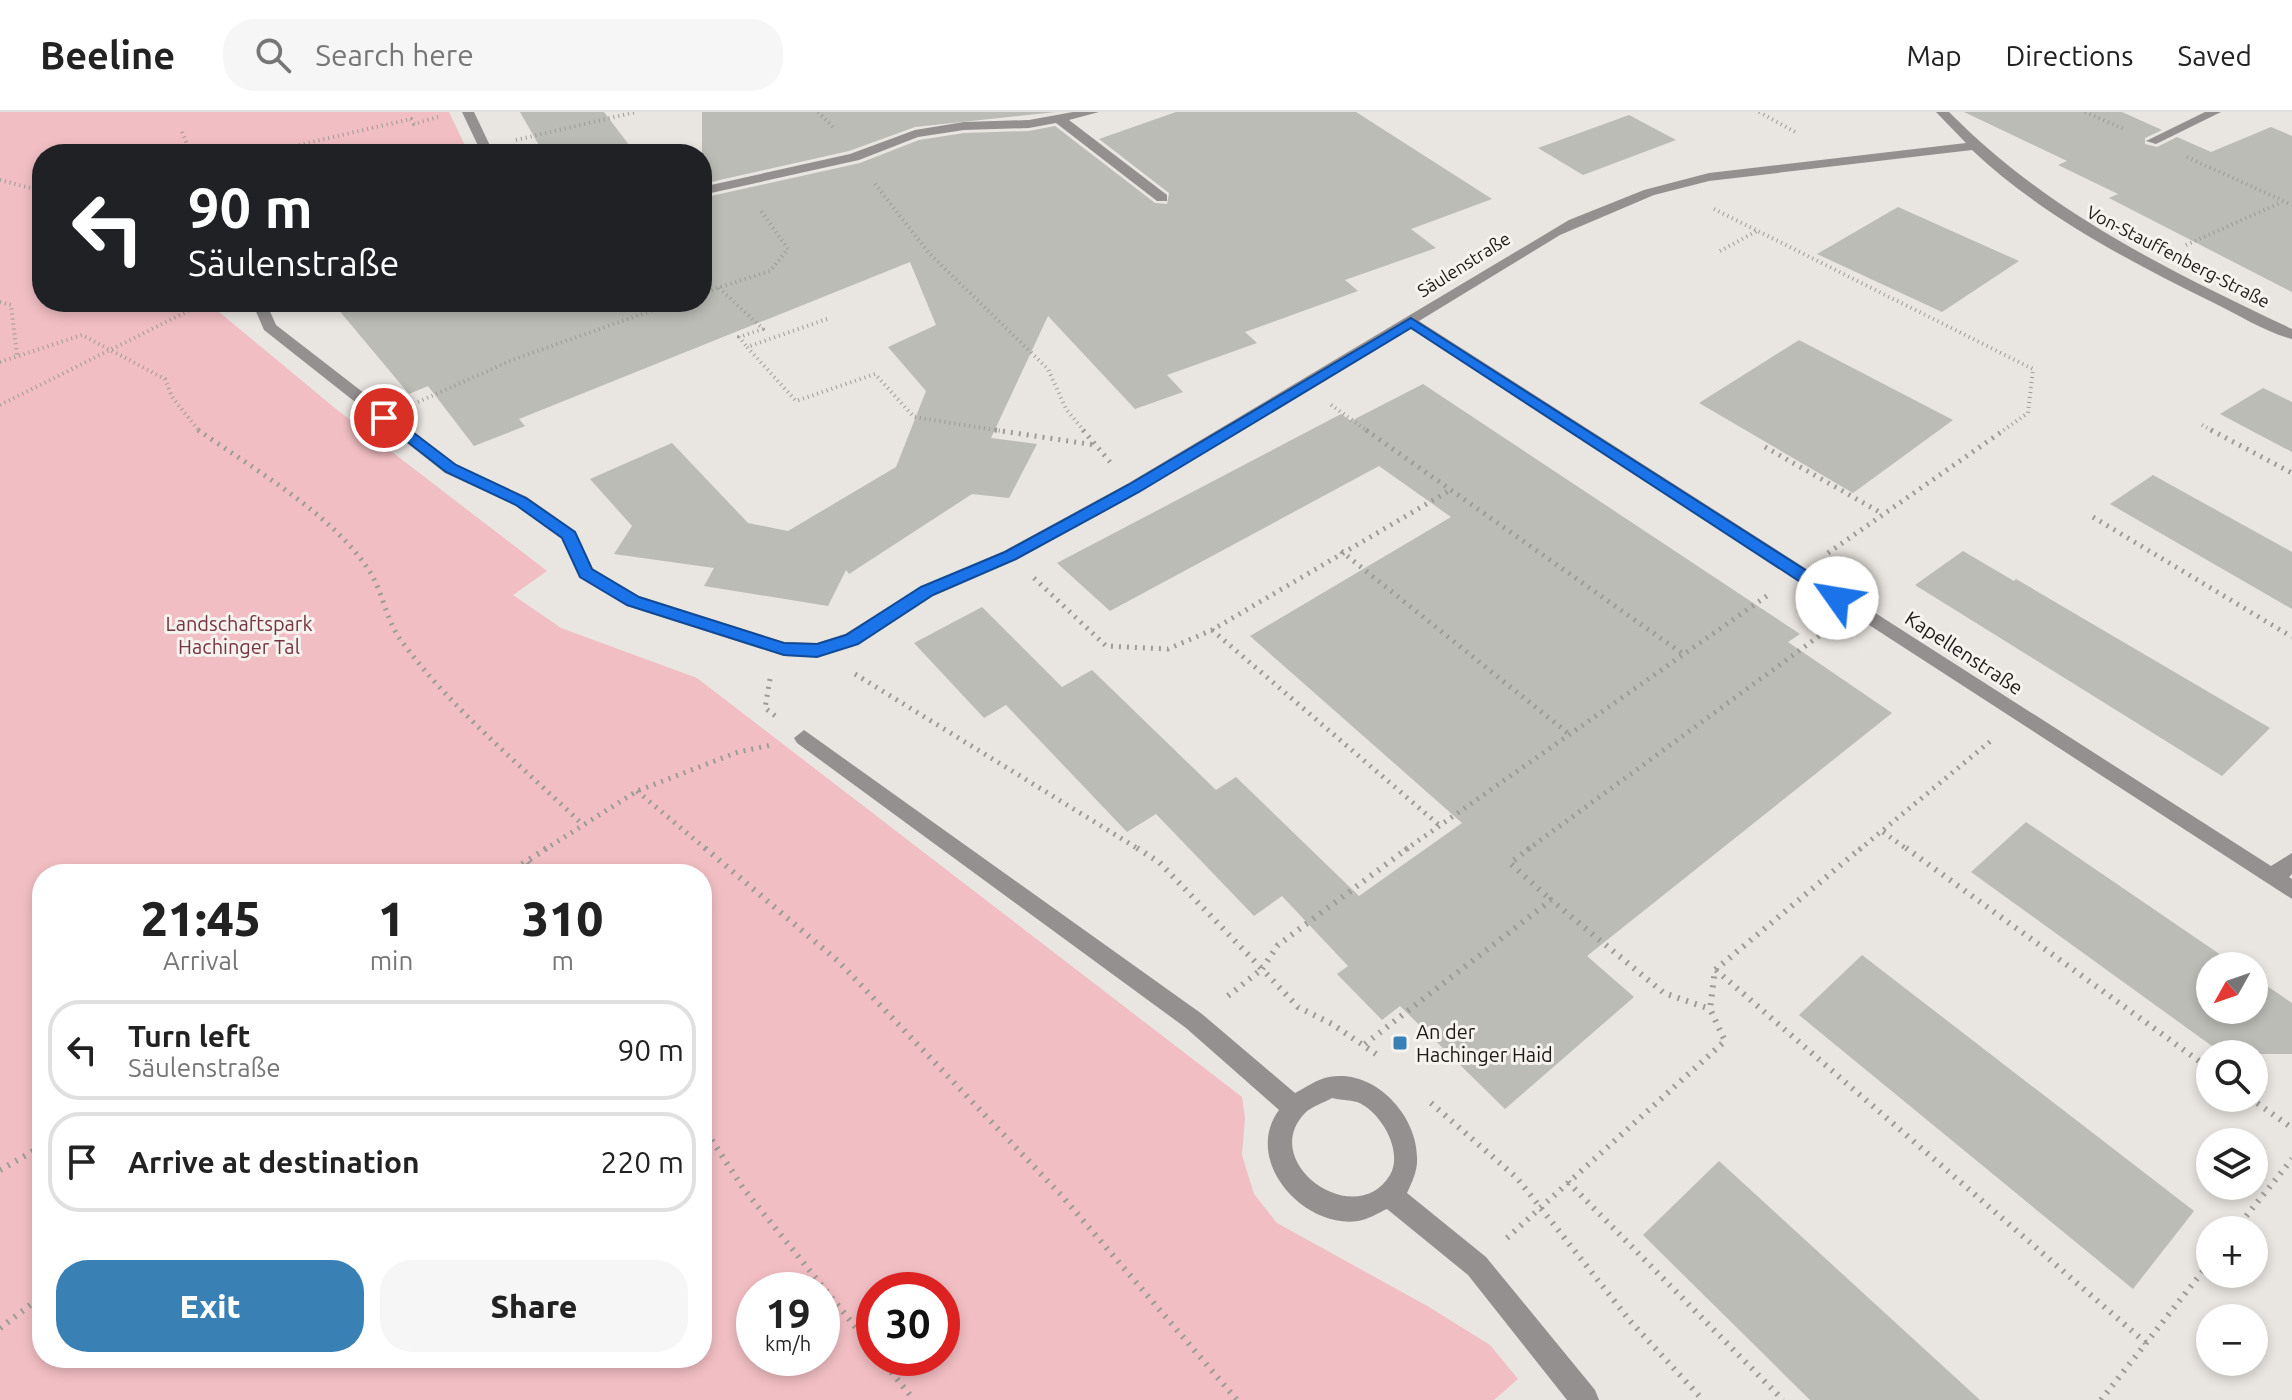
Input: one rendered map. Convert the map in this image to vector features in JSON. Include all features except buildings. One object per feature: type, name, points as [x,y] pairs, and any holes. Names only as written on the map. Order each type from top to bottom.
[{"type":"street","points":[[468,112],[483,144]]},
{"type":"street","points":[[712,189],[854,157],[915,134],[1093,112]]},
{"type":"street","name":"Von-Stauffenberg-Straße","points":[[1942,112],[1972,146],[2021,187],[2081,228],[2292,335]]},
{"type":"street","points":[[2152,141],[2215,112]]},
{"type":"street","points":[[1058,118],[1162,198]]},
{"type":"street","name":"Säulenstraße","points":[[263,312],[269,327],[451,469],[521,501],[569,535],[586,573],[633,601],[784,649],[817,650],[852,639],[927,591],[1010,555],[1133,488],[1555,232],[1621,200],[1666,185],[1972,146]]},
{"type":"street","name":"Kapellenstraße","points":[[1411,322],[2292,890]]},
{"type":"street","points":[[804,738],[1194,1021],[1292,1106]]},
{"type":"street","points":[[2272,877],[2292,862]]},
{"type":"street","points":[[1331,1087],[1362,1092],[1388,1110],[1404,1139],[1404,1169],[1389,1195],[1360,1209],[1328,1207],[1299,1190],[1281,1163],[1279,1132],[1292,1106],[1309,1093],[1331,1087]]},
{"type":"street","points":[[1389,1195],[1477,1266],[1585,1400]]},
{"type":"path","points":[[607,112],[611,118]]},
{"type":"path","points":[[509,144],[636,112]]},
{"type":"path","points":[[2085,112],[2292,205]]},
{"type":"path","points":[[303,144],[411,119],[414,124],[421,122]]},
{"type":"path","points":[[182,132],[187,144]]},
{"type":"path","points":[[854,157],[929,253],[1048,369],[1066,409],[1133,488]]},
{"type":"path","points":[[0,180],[32,188]]},
{"type":"path","points":[[712,290],[770,271],[788,249],[741,182]]},
{"type":"path","points":[[1194,1021],[1262,969],[1278,945],[1439,825],[2028,413],[2033,369],[1666,185]]},
{"type":"path","points":[[2145,263],[2283,201]]},
{"type":"path","points":[[1720,251],[1757,231]]},
{"type":"path","points":[[719,288],[763,329],[739,337],[796,401],[875,374],[914,417],[1095,445]]},
{"type":"path","points":[[0,302],[11,305],[17,355]]},
{"type":"path","points":[[0,405],[187,312]]},
{"type":"path","points":[[384,418],[453,384],[595,328],[645,312]]},
{"type":"path","points":[[747,347],[827,319]]},
{"type":"path","points":[[0,362],[82,335],[165,379],[172,397],[198,430],[270,478],[331,529],[370,572],[398,637],[445,691],[583,825]]},
{"type":"path","points":[[1304,386],[1683,654]]},
{"type":"path","points":[[2202,425],[2292,473]]},
{"type":"path","points":[[1765,447],[1883,514]]},
{"type":"path","points":[[1010,555],[1106,646],[1168,649],[1212,630],[1341,551],[1452,489]]},
{"type":"path","points":[[2093,517],[2292,637]]},
{"type":"path","points":[[1341,551],[1569,734]]},
{"type":"path","points":[[1710,1009],[1664,993],[1510,863],[1856,610]]},
{"type":"path","points":[[1212,630],[1439,825]]},
{"type":"path","points":[[784,649],[772,672],[765,708],[804,738]]},
{"type":"path","points":[[817,650],[1159,862],[1298,1007],[1364,1045],[1388,1065]]},
{"type":"path","points":[[524,864],[637,791],[738,752],[804,738]]},
{"type":"path","points":[[1477,1266],[1725,1041],[1710,1009],[1715,970],[1990,741]]},
{"type":"path","points":[[637,791],[839,962],[1062,1196],[1237,1400]]},
{"type":"path","points":[[1883,832],[2196,1059]]},
{"type":"path","points":[[1364,1045],[1551,900]]},
{"type":"path","points":[[1715,970],[2146,1343]]},
{"type":"path","points":[[1423,1096],[1517,1178],[1631,1322],[1703,1400]]},
{"type":"path","points":[[2268,1111],[2292,1128]]},
{"type":"path","points":[[712,1140],[743,1188],[856,1328]]},
{"type":"path","points":[[0,1170],[32,1152]]},
{"type":"path","points":[[2246,1216],[2292,1159]]},
{"type":"path","points":[[1568,1182],[1783,1400]]},
{"type":"path","points":[[2101,1400],[2196,1280]]},
{"type":"path","points":[[0,1328],[32,1304]]},
{"type":"path","points":[[895,1376],[914,1400]]},
{"type":"green space","name":"Landschaftspark Hachinger Tal","points":[[0,112],[449,112],[464,144],[32,144],[32,312],[219,312],[336,409],[547,571],[513,595],[561,628],[697,678],[1242,1097],[1245,1118],[1242,1155],[1254,1194],[1277,1223],[1429,1307],[1490,1345],[1518,1379],[1494,1400],[0,1400]]},
{"type":"place","name":"An der Hachinger Haid","points":[[1400,1043]]},
{"type":"route","points":[[384,418],[451,469],[521,501],[569,535],[586,573],[633,601],[784,649],[817,650],[852,639],[927,591],[1010,555],[1133,488],[1411,322],[1837,598]]}]
